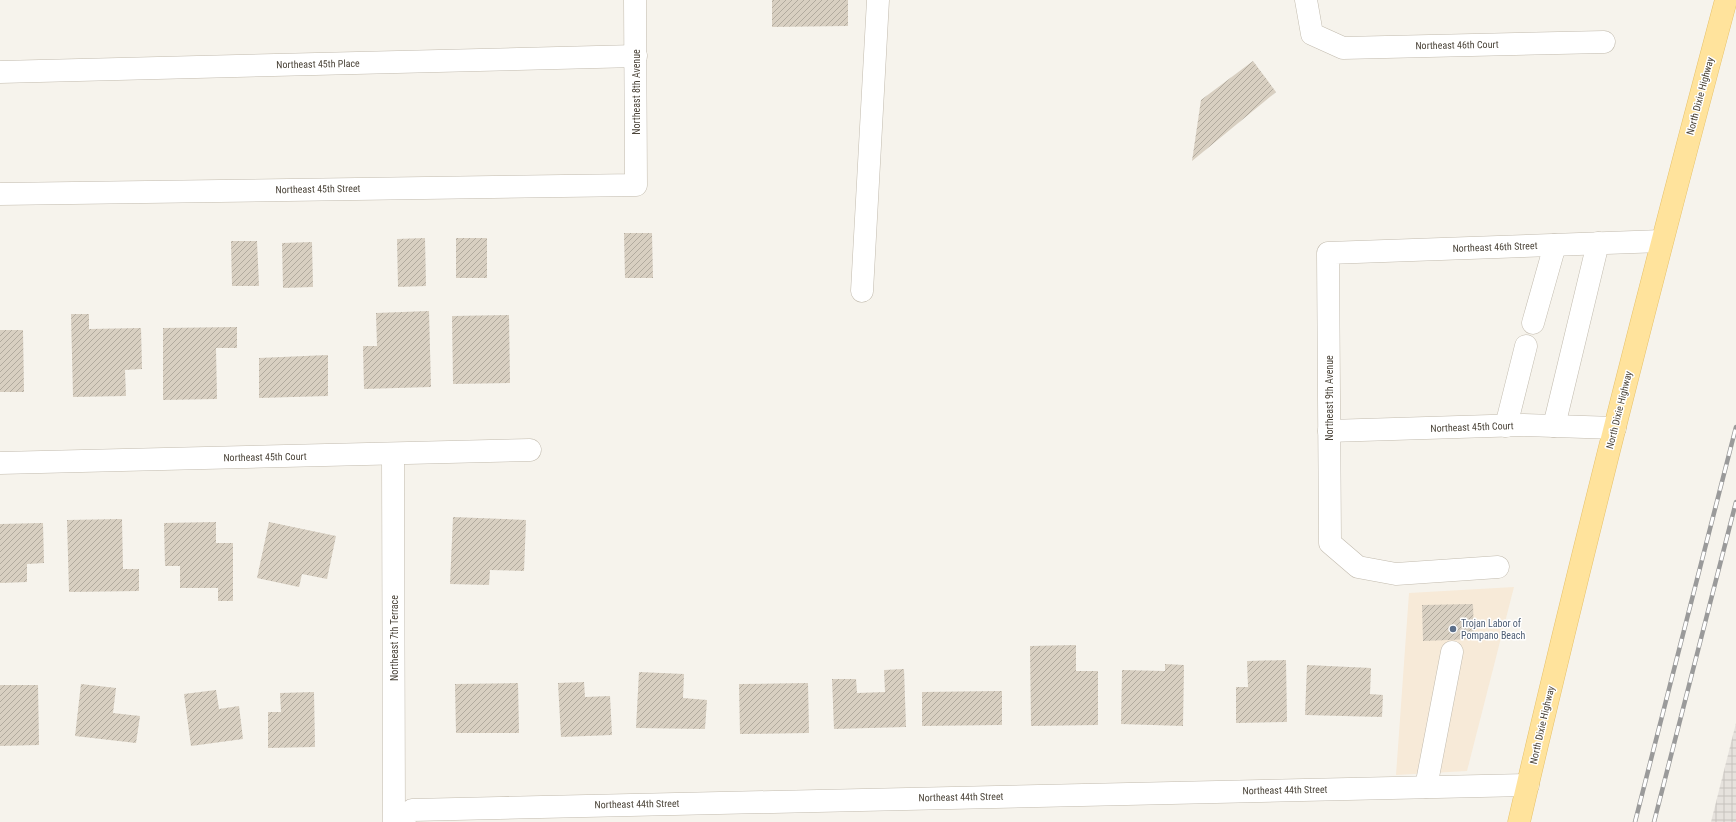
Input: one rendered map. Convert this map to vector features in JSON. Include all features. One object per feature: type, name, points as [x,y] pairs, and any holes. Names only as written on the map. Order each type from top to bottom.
[{"type":"main road","name":"North Dixie Highway","points":[[1519,822],[1662,240],[1726,0]]},
{"type":"street","name":"Northeast 8th Avenue","points":[[635,0],[636,185]]},
{"type":"street","points":[[862,291],[878,0]]},
{"type":"street","name":"Northeast 46th Court","points":[[1306,0],[1312,34],[1343,48],[1604,42]]},
{"type":"street","name":"Northeast 45th Place","points":[[0,72],[636,56]]},
{"type":"street","name":"Northeast 45th Street","points":[[0,194],[636,185]]},
{"type":"street","name":"Northeast 46th Street","points":[[1328,253],[1662,240]]},
{"type":"street","points":[[1554,426],[1598,243]]},
{"type":"street","points":[[1534,322],[1555,245]]},
{"type":"street","name":"Northeast 9th Avenue","points":[[1328,253],[1330,543],[1358,567],[1396,574],[1498,567]]},
{"type":"street","points":[[1506,426],[1526,346]]},
{"type":"street","name":"Northeast 45th Court","points":[[1329,431],[1506,426],[1615,428]]},
{"type":"street","name":"Northeast 45th Court","points":[[0,463],[530,450]]},
{"type":"street","name":"Northeast 7th Terrace","points":[[394,454],[394,822]]},
{"type":"street","points":[[1426,787],[1452,652]]},
{"type":"street","name":"Northeast 44th Street","points":[[399,822],[412,810],[550,805],[1528,785]]},
{"type":"shaded area","name":"Trojan Labor of Pompano Beach","points":[[1514,587],[1467,771],[1396,775],[1409,593]]},
{"type":"shaded area","points":[[1736,723],[1736,822],[1711,822]]},
{"type":"building","points":[[772,0],[848,0],[848,26],[772,27]]},
{"type":"building","points":[[1253,61],[1276,92],[1192,161],[1201,100]]},
{"type":"building","points":[[624,233],[652,233],[653,278],[625,278]]},
{"type":"building","points":[[425,238],[426,286],[398,287],[397,239]]},
{"type":"building","points":[[456,238],[487,238],[487,278],[456,278]]},
{"type":"building","points":[[231,241],[257,241],[259,286],[232,286]]},
{"type":"building","points":[[312,242],[313,287],[283,288],[282,243]]},
{"type":"building","points":[[429,311],[431,387],[364,389],[363,346],[377,346],[376,313]]},
{"type":"building","points":[[71,314],[89,314],[89,329],[141,328],[142,369],[125,370],[126,396],[73,397]]},
{"type":"building","points":[[509,315],[510,383],[453,384],[452,316]]},
{"type":"building","points":[[237,327],[237,348],[216,348],[217,399],[163,400],[163,328]]},
{"type":"building","points":[[0,330],[23,330],[24,392],[0,392]]},
{"type":"building","points":[[328,355],[328,396],[259,398],[259,358]]},
{"type":"building","points":[[453,517],[526,520],[524,571],[490,570],[489,585],[450,584]]},
{"type":"building","points":[[122,519],[123,569],[139,569],[139,591],[69,592],[67,520]]},
{"type":"building","points":[[216,522],[216,543],[233,543],[233,601],[218,601],[218,588],[180,588],[180,566],[165,566],[164,523]]},
{"type":"building","points":[[269,522],[336,536],[327,579],[302,574],[299,587],[257,578]]},
{"type":"building","points":[[43,523],[44,563],[27,564],[27,582],[0,583],[0,524]]},
{"type":"building","points":[[1473,604],[1474,639],[1423,641],[1422,605]]},
{"type":"building","points":[[1076,645],[1076,671],[1098,671],[1098,725],[1031,726],[1030,646]]},
{"type":"building","points":[[1286,660],[1287,722],[1236,723],[1236,687],[1248,687],[1247,661]]},
{"type":"building","points":[[1165,664],[1184,665],[1183,726],[1121,724],[1122,670],[1165,671]]},
{"type":"building","points":[[1307,665],[1371,668],[1370,694],[1383,695],[1382,717],[1305,715]]},
{"type":"building","points":[[904,669],[906,727],[834,729],[832,679],[856,679],[857,693],[885,692],[884,670]]},
{"type":"building","points":[[639,672],[684,674],[683,698],[707,700],[705,729],[636,728]]},
{"type":"building","points":[[584,682],[585,697],[610,696],[612,735],[561,737],[558,683]]},
{"type":"building","points":[[518,683],[519,733],[456,733],[455,684]]},
{"type":"building","points":[[808,683],[809,733],[740,734],[739,684]]},
{"type":"building","points":[[81,684],[116,688],[113,713],[140,716],[136,743],[75,736]]},
{"type":"building","points":[[0,685],[38,685],[39,745],[0,746]]},
{"type":"building","points":[[216,690],[219,709],[239,706],[243,739],[191,746],[184,694]]},
{"type":"building","points":[[1002,691],[1002,725],[922,726],[922,692]]},
{"type":"building","points":[[314,692],[315,747],[268,748],[268,712],[281,712],[280,693]]},
{"type":"railway","points":[[1635,822],[1736,427]]},
{"type":"railway","points":[[1654,822],[1736,502]]},
{"type":"place","name":"Trojan Labor of Pompano Beach","points":[[1453,629]]}]
